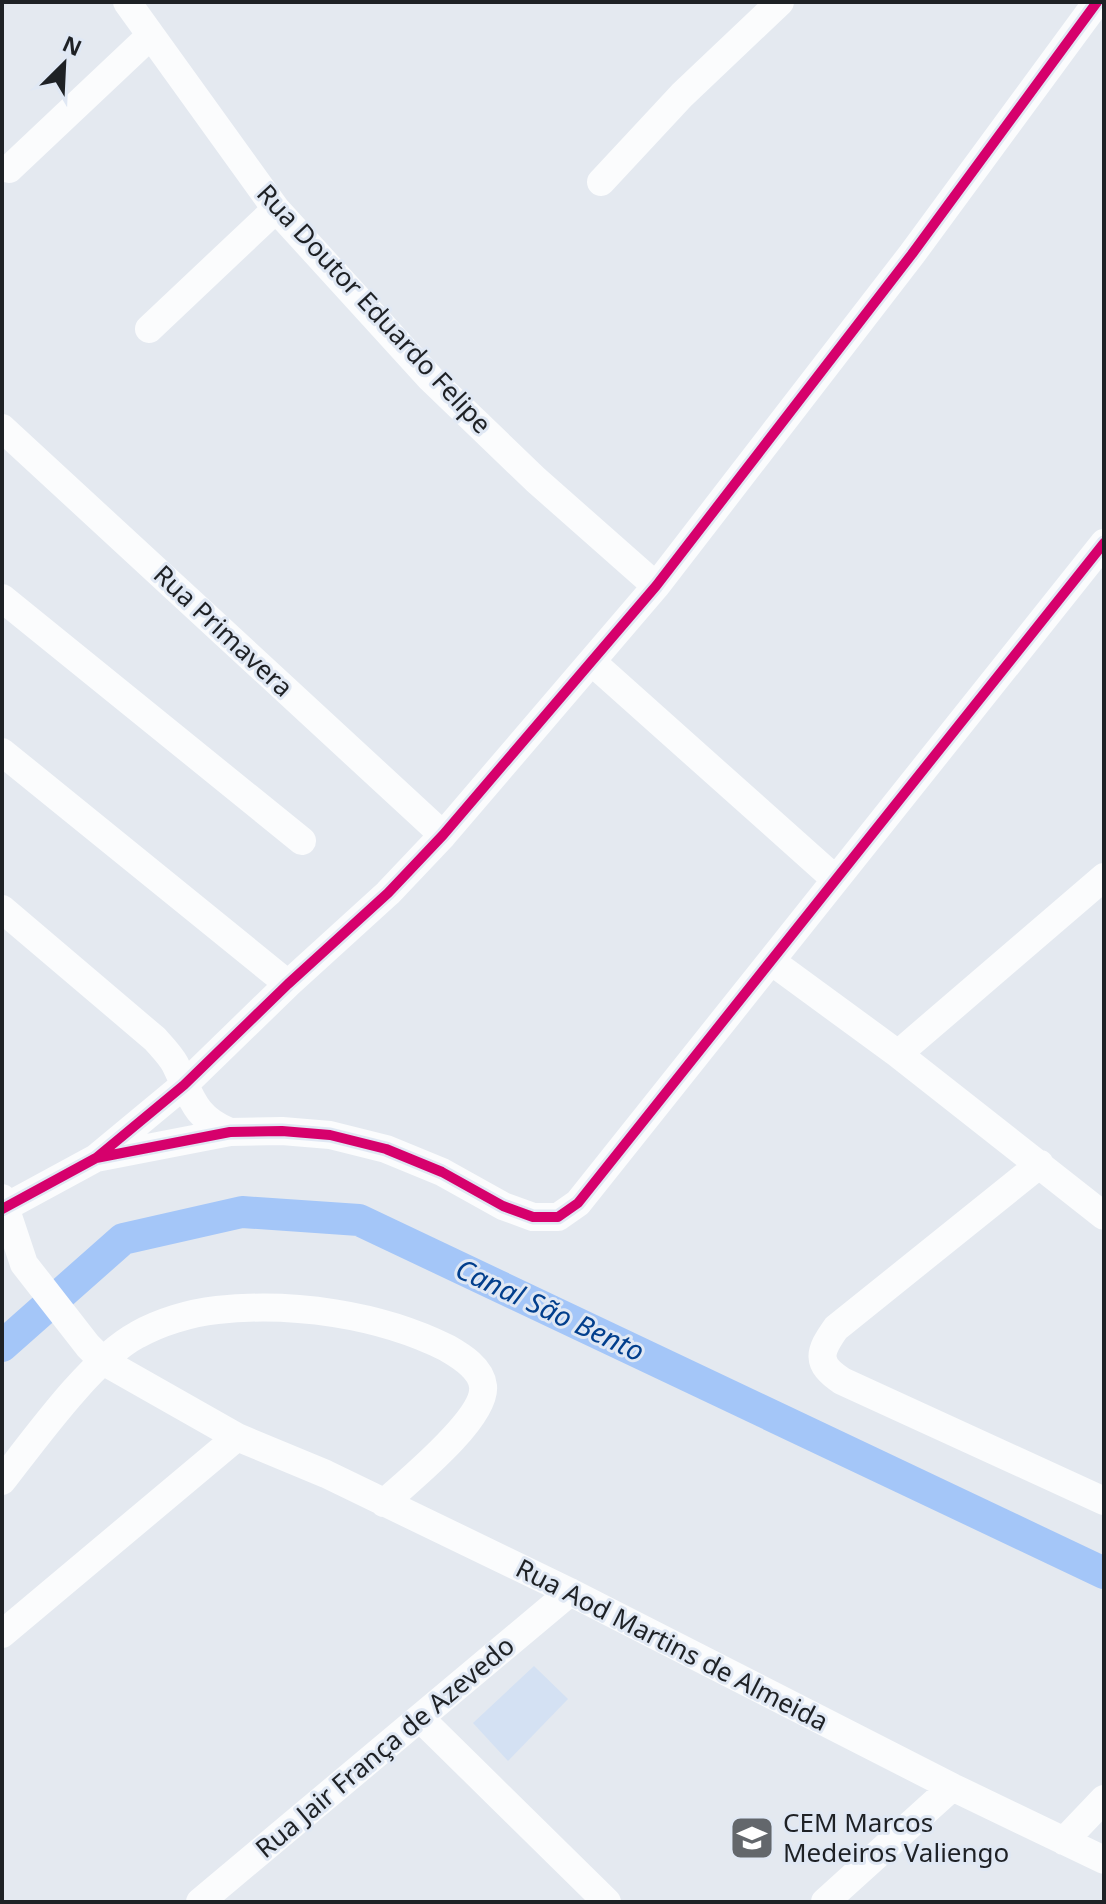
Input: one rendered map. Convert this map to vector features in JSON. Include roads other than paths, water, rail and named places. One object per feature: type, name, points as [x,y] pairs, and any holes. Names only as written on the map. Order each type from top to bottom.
[{"type":"street","name":"Rua Doutor Eduardo Felipe","points":[[127,2],[276,209],[431,379],[536,480],[656,586]]},
{"type":"street","points":[[601,182],[682,95],[780,2]]},
{"type":"street","points":[[95,1354],[24,1264],[3,1204],[96,1158],[184,1085],[388,893],[443,835],[656,586],[912,254],[1097,2]]},
{"type":"street","points":[[9,169],[150,36]]},
{"type":"street","points":[[149,329],[276,209]]},
{"type":"street","name":"Rua Primavera","points":[[2,428],[443,835]]},
{"type":"street","points":[[96,1158],[230,1132],[282,1131],[330,1135],[386,1149],[442,1172],[503,1206],[533,1217],[558,1217],[578,1203],[1104,543]]},
{"type":"street","points":[[2,598],[302,841]]},
{"type":"street","points":[[592,662],[835,879]]},
{"type":"street","points":[[2,752],[288,984]]},
{"type":"street","points":[[898,1054],[1104,877]]},
{"type":"street","points":[[2,909],[155,1039],[173,1061],[199,1111],[212,1125],[230,1132]]},
{"type":"street","points":[[771,961],[898,1054],[1104,1216]]},
{"type":"street","points":[[1040,1164],[836,1328],[821,1353],[828,1372],[842,1381],[1101,1495]]},
{"type":"street","points":[[2,1481],[95,1354],[181,1317],[249,1307],[343,1314],[388,1324],[458,1354],[477,1371],[484,1387],[477,1410],[459,1435],[384,1503]]},
{"type":"street","name":"Rua Aod Martins de Almeida","points":[[95,1354],[237,1437],[283,1455],[570,1592],[952,1787],[1104,1860]]},
{"type":"street","points":[[2,1634],[237,1437]]},
{"type":"street","name":"Rua Jair França de Azevedo","points":[[200,1902],[570,1592]]},
{"type":"street","points":[[421,1719],[607,1902]]},
{"type":"street","points":[[825,1902],[952,1787]]},
{"type":"street","points":[[1064,1841],[1104,1799]]},
{"type":"waterway","name":"Canal São Bento","points":[[2,1346],[123,1239],[242,1212],[359,1220],[1104,1573]]},
{"type":"place","name":"CEM Marcos Medeiros Valiengo","points":[[752,1838]]}]
